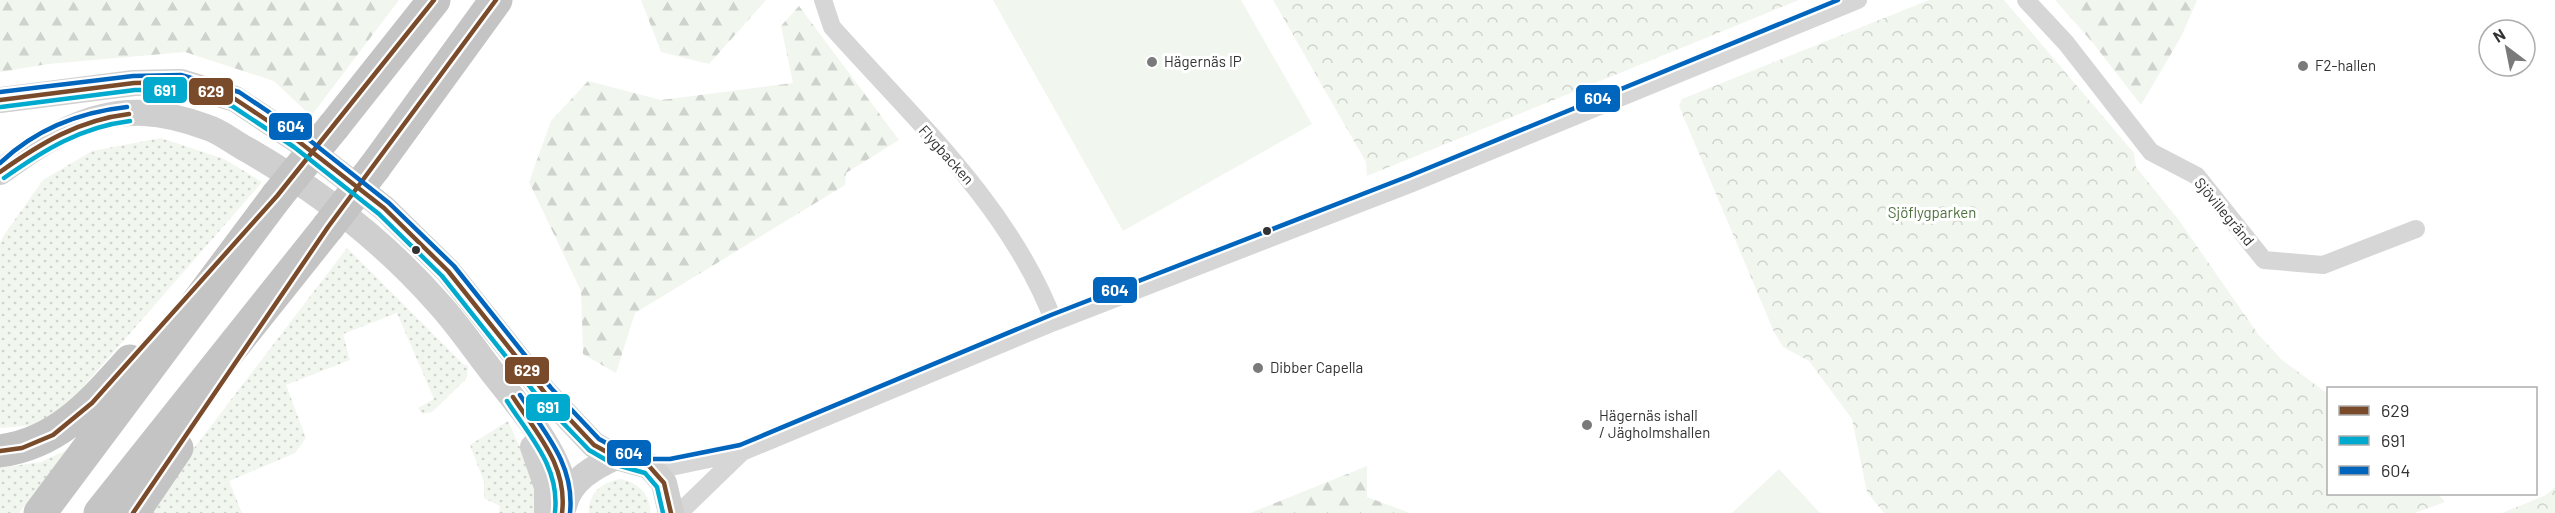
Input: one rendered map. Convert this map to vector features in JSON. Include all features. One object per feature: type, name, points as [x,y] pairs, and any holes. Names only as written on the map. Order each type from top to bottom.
[{"type":"highway","points":[[40,513],[277,196],[434,0]]},
{"type":"highway","points":[[100,513],[374,168],[496,0]]},
{"type":"highway","points":[[0,451],[22,448],[53,435],[92,403],[277,196]]},
{"type":"highway","points":[[133,513],[328,227]]},
{"type":"street","name":"Flygbacken","points":[[823,0],[832,27],[980,193],[1040,285],[1054,322]]},
{"type":"street","points":[[0,100],[134,83],[181,82],[234,99],[298,141],[384,208],[448,271],[545,393],[594,445],[616,457],[649,466],[671,468],[742,452],[1054,322],[1412,183],[1858,0]]},
{"type":"street","name":"Sjövillegränd","points":[[2026,0],[2066,43],[2151,152],[2197,176],[2264,261],[2322,265],[2416,229]]},
{"type":"street","points":[[0,171],[46,140],[75,124],[108,115],[145,113],[208,127],[275,166],[357,225],[388,252],[440,304],[545,444],[563,476],[558,507]]},
{"type":"street","points":[[680,513],[742,452]]},
{"type":"street","points":[[558,507],[581,477],[616,457]]},
{"type":"street","points":[[649,466],[664,483],[671,513]]},
{"type":"green space","points":[[0,0],[399,0],[311,116],[274,81],[185,52],[48,64],[0,72]]},
{"type":"green space","points":[[641,0],[766,0],[709,64],[661,52]]},
{"type":"green space","name":"Hägernäs IP","points":[[993,0],[1241,0],[1312,124],[1123,231]]},
{"type":"green space","points":[[1273,0],[1799,0],[1367,176],[1366,162]]},
{"type":"green space","name":"Sjöflygparken","points":[[1929,0],[2004,0],[2134,153],[2136,167],[2178,219],[2258,334],[2281,359],[2327,393],[2327,495],[2439,495],[2445,502],[2415,513],[1884,513],[1867,492],[1852,419],[1809,361],[1783,347],[1774,332],[1679,106],[1682,99]]},
{"type":"green space","points":[[2055,0],[2197,0],[2182,35],[2141,105],[2093,43]]},
{"type":"green space","points":[[799,6],[899,140],[846,173],[845,185],[635,313],[616,373],[583,354],[581,291],[529,182],[551,121],[588,81],[661,100],[793,83],[781,26]]},
{"type":"green space","points":[[161,138],[224,159],[262,182],[70,402],[35,425],[0,428],[0,243],[4,235],[43,180],[92,151]]},
{"type":"green space","points":[[347,248],[463,364],[468,366],[467,378],[432,412],[422,414],[418,408],[434,399],[397,313],[343,334],[350,360],[286,385],[306,438],[295,453],[229,481],[242,513],[152,513],[175,473]]},
{"type":"green space","points":[[508,421],[535,480],[537,513],[499,513],[500,506],[484,498],[484,482],[470,445]]},
{"type":"green space","points":[[69,449],[19,513],[0,513],[0,468],[41,462]]},
{"type":"green space","points":[[1367,466],[1367,497],[1410,513],[1250,513]]},
{"type":"green space","points":[[1779,469],[1820,513],[1732,513]]},
{"type":"green space","points":[[621,479],[633,483],[642,490],[648,500],[650,513],[589,513],[594,494],[602,486]]},
{"type":"green space","points":[[2555,487],[2555,513],[2502,513],[2546,495]]},
{"type":"transit line","name":"629","points":[[0,451],[22,448],[53,435],[92,403],[277,196],[434,0]]},
{"type":"transit line","name":"629","points":[[133,513],[328,227],[496,0]]},
{"type":"transit line","name":"604","points":[[0,92],[133,76],[181,75],[239,92],[303,135],[389,203],[454,266],[551,388],[599,439],[619,450],[650,459],[670,459],[740,445],[1051,315],[1409,176],[1838,0]]},
{"type":"transit line","name":"629","points":[[0,100],[134,83],[181,82],[235,99],[298,141],[384,208],[448,271],[545,393],[594,445],[616,457],[649,466],[664,483],[671,513]]},
{"type":"transit line","name":"691","points":[[1,107],[135,90],[180,90],[232,106],[294,147],[379,214],[442,276],[539,398],[589,450],[613,464],[645,473],[657,487],[663,513]]},
{"type":"transit line","name":"604","points":[[0,163],[43,132],[75,118],[127,107]]},
{"type":"transit line","name":"629","points":[[0,172],[61,134],[77,127],[129,114]]},
{"type":"transit line","name":"691","points":[[4,178],[34,158],[79,134],[95,128],[130,121]]},
{"type":"transit line","name":"604","points":[[520,395],[548,436],[563,465],[568,480],[570,513]]},
{"type":"transit line","name":"629","points":[[513,397],[541,438],[555,465],[563,496],[562,513]]},
{"type":"transit line","name":"691","points":[[507,401],[542,453],[553,481],[555,512]]},
{"type":"place","name":"Hägernäs IP","points":[[1152,62]]},
{"type":"place","name":"F2-hallen","points":[[2303,66]]},
{"type":"place","name":"Dibber Capella","points":[[1258,368]]},
{"type":"place","name":"Hägernäs ishall / Jägholmshallen","points":[[1587,425]]}]
